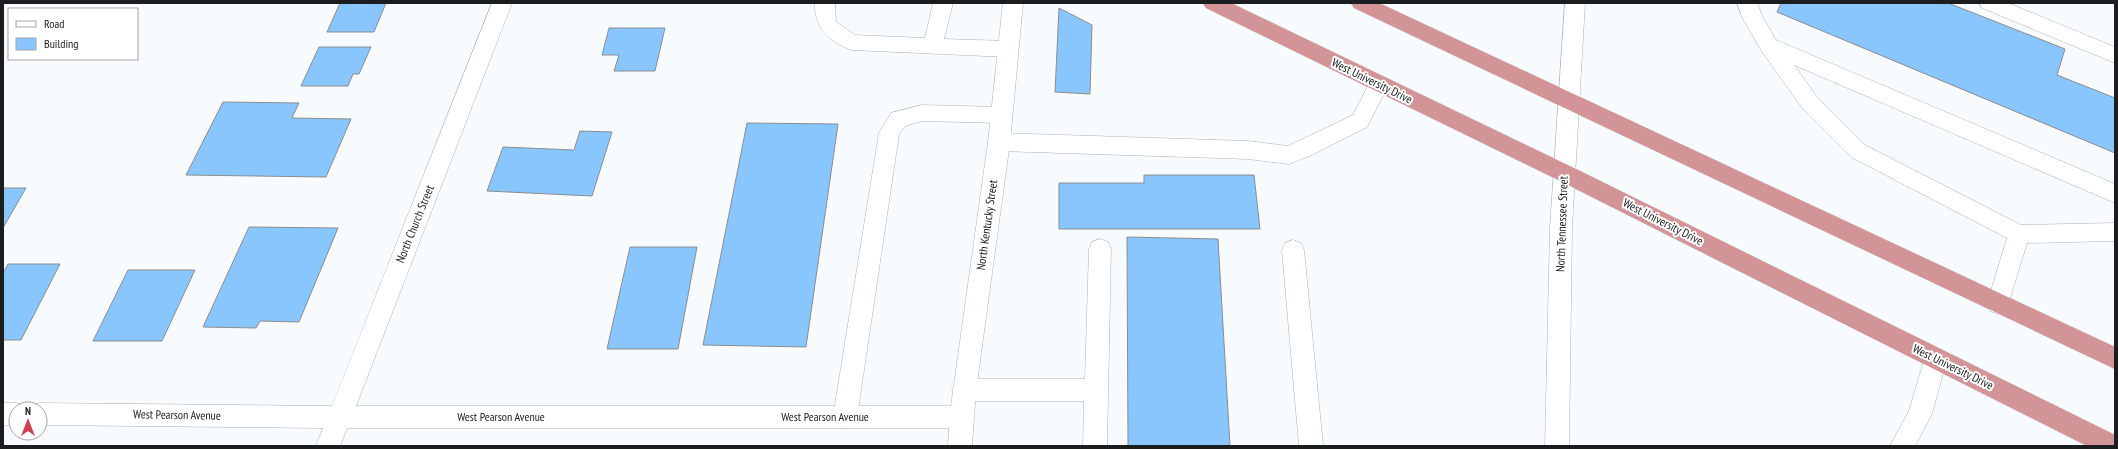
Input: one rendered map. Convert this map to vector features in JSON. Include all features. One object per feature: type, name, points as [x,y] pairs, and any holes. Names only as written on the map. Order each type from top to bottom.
[{"type":"highway","name":"West University Drive","points":[[1213,3],[1564,173],[2112,446]]},
{"type":"highway","points":[[1361,3],[2115,358]]},
{"type":"street","name":"North Church Street","points":[[328,446],[502,3]]},
{"type":"street","points":[[825,3],[824,14],[833,33],[852,42],[1008,49]]},
{"type":"street","points":[[933,46],[943,3]]},
{"type":"street","name":"North Kentucky Street","points":[[960,446],[964,390],[999,142],[1013,3]]},
{"type":"street","name":"North Tennessee Street","points":[[1557,446],[1561,228],[1575,3]]},
{"type":"street","points":[[1747,3],[1752,17],[1768,46],[1810,103],[1858,151],[2019,234],[2111,237]]},
{"type":"street","points":[[1989,3],[2115,55]]},
{"type":"street","points":[[1768,46],[2115,194]]},
{"type":"street","points":[[999,142],[1248,150],[1289,155],[1305,149],[1360,121],[1379,84]]},
{"type":"street","points":[[845,417],[889,133],[898,119],[922,113],[1002,115]]},
{"type":"street","points":[[1998,304],[2019,234]]},
{"type":"street","points":[[1095,446],[1100,250]]},
{"type":"street","points":[[1293,250],[1311,446]]},
{"type":"street","points":[[1902,446],[1920,414],[1935,358]]},
{"type":"street","points":[[964,390],[1096,390]]},
{"type":"street","name":"West Pearson Avenue","points":[[48,414],[339,417],[961,417]]},
{"type":"building","points":[[340,3],[386,3],[374,32],[327,32]]},
{"type":"building","points":[[1781,3],[1948,3],[2065,49],[2057,75],[2115,98],[2115,153],[1777,12]]},
{"type":"building","points":[[1059,8],[1092,25],[1090,94],[1055,92]]},
{"type":"building","points":[[609,28],[665,28],[655,71],[614,71],[619,55],[602,55]]},
{"type":"building","points":[[319,47],[371,47],[359,74],[353,74],[348,86],[301,86]]},
{"type":"building","points":[[223,102],[299,103],[292,118],[351,119],[326,177],[186,175]]},
{"type":"building","points":[[747,123],[838,124],[806,347],[703,345]]},
{"type":"building","points":[[580,131],[612,132],[592,196],[487,191],[503,147],[574,150]]},
{"type":"building","points":[[1144,175],[1254,175],[1260,229],[1059,229],[1059,183],[1144,183]]},
{"type":"building","points":[[3,188],[26,188],[3,228]]},
{"type":"building","points":[[249,227],[338,228],[299,322],[260,321],[256,328],[203,327]]},
{"type":"building","points":[[1127,237],[1218,239],[1230,446],[1128,446]]},
{"type":"building","points":[[630,247],[697,247],[678,349],[607,349]]},
{"type":"building","points":[[8,264],[60,264],[21,340],[3,340],[3,273]]},
{"type":"building","points":[[128,270],[195,270],[162,341],[93,341]]}]
